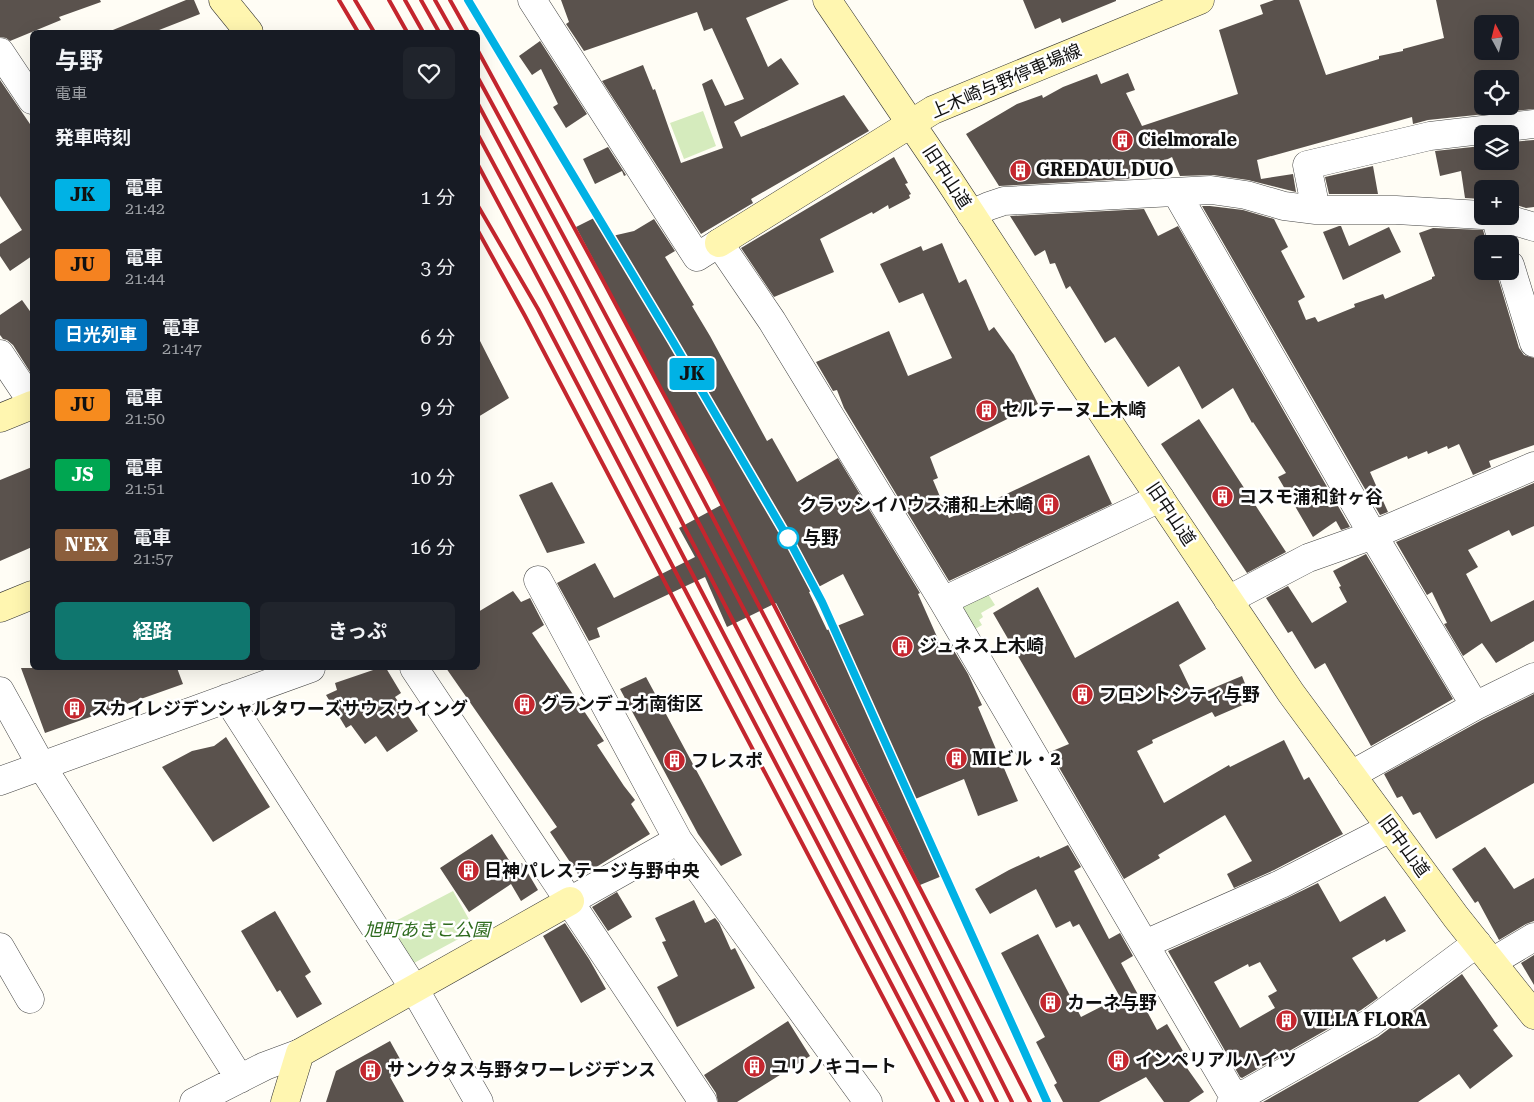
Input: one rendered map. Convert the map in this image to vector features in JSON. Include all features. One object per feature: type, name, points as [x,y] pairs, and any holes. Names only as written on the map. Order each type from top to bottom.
[{"type":"main road","points":[[223,0],[247,30]]},
{"type":"main road","name":"旧中山道","points":[[827,0],[1291,693],[1390,828],[1534,1015]]},
{"type":"main road","name":"上木崎与野停車場線","points":[[719,243],[933,110],[1200,0]]},
{"type":"main road","points":[[0,418],[30,405]]},
{"type":"main road","points":[[0,608],[30,596]]},
{"type":"main road","points":[[285,1102],[300,1053],[415,990],[570,901]]},
{"type":"street","points":[[532,0],[697,257],[719,243],[772,321],[943,601],[1235,1101],[1370,1023],[1484,952],[1534,937]]},
{"type":"street","points":[[0,52],[30,97]]},
{"type":"street","points":[[1316,210],[1307,165],[1390,147],[1430,136],[1534,124]]},
{"type":"street","points":[[970,214],[1004,201],[1211,190],[1246,195],[1284,206],[1316,210],[1396,210],[1474,214]]},
{"type":"street","points":[[1176,192],[1373,535],[1475,706]]},
{"type":"street","points":[[1519,223],[1534,227]]},
{"type":"street","points":[[1515,280],[1534,343]]},
{"type":"street","points":[[0,354],[30,401]]},
{"type":"street","points":[[1228,600],[1308,558],[1373,535],[1534,466]]},
{"type":"street","points":[[943,601],[1160,498]]},
{"type":"street","points":[[538,580],[678,840],[868,1102]]},
{"type":"street","points":[[0,781],[305,670]]},
{"type":"street","points":[[415,670],[702,1102]]},
{"type":"street","points":[[1351,775],[1475,706],[1534,677]]},
{"type":"street","points":[[0,691],[41,765],[240,1079]]},
{"type":"street","points":[[227,698],[415,990],[479,1102]]},
{"type":"street","points":[[1145,944],[1281,884],[1390,828]]},
{"type":"street","points":[[570,901],[678,840]]},
{"type":"street","points":[[0,947],[30,999]]},
{"type":"street","points":[[194,1102],[265,1066],[300,1053]]},
{"type":"green space","points":[[703,111],[716,146],[684,159],[670,123]]},
{"type":"green space","points":[[984,588],[995,605],[981,613],[983,617],[979,620],[982,625],[970,632],[959,614],[962,597]]},
{"type":"green space","name":"旭町あきこ公園","points":[[453,891],[475,930],[414,963],[405,961],[386,926]]},
{"type":"building","points":[[0,0],[100,0],[101,2],[59,17],[61,20],[37,30],[30,30],[30,33],[10,41],[0,37]]},
{"type":"building","points":[[186,0],[194,0],[200,14],[159,30],[113,30]]},
{"type":"building","points":[[561,0],[789,0],[746,18],[768,67],[781,58],[799,84],[734,122],[741,137],[844,95],[869,131],[751,199],[753,203],[701,234],[602,81],[643,65],[653,90],[655,89],[681,163],[723,148],[702,84],[712,79],[725,106],[744,99],[712,28],[704,31],[697,12],[584,51],[566,24],[569,22]]},
{"type":"building","points":[[1023,0],[1116,1],[1062,23],[1060,18],[1035,29]]},
{"type":"building","points":[[1274,0],[1299,0],[1326,75],[1379,59],[1379,56],[1403,51],[1403,49],[1444,38],[1436,0],[1534,0],[1534,109],[1519,111],[1519,70],[1474,70],[1474,115],[1476,115],[1428,120],[1413,124],[1412,117],[1257,160],[1261,179],[1293,174],[1296,192],[1248,180],[1213,175],[1180,176],[1172,157],[1128,179],[999,186],[966,134],[1017,104],[1042,95],[1043,98],[1063,87],[1097,74],[1101,84],[1128,73],[1135,90],[1126,93],[1142,126],[1238,94],[1219,30],[1263,14],[1260,5]]},
{"type":"building","points":[[540,41],[587,114],[566,128],[553,107],[558,104],[541,69],[532,75],[519,56]]},
{"type":"building","points":[[0,80],[30,124],[30,257],[10,271],[0,256],[0,244],[22,230],[0,196]]},
{"type":"building","points":[[1534,140],[1534,207],[1526,208],[1519,206],[1519,180],[1474,180],[1474,199],[1465,198],[1461,171],[1440,176],[1435,151],[1474,147],[1474,170],[1519,170],[1519,141]]},
{"type":"building","points":[[608,147],[626,175],[624,176],[622,171],[595,184],[583,159]]},
{"type":"building","points":[[894,157],[908,183],[905,184],[911,194],[909,195],[910,198],[889,209],[888,205],[873,214],[872,212],[820,239],[834,272],[774,297],[741,248]]},
{"type":"building","points":[[1373,166],[1378,194],[1329,194],[1325,177]]},
{"type":"building","points":[[1202,206],[1243,210],[1274,219],[1288,247],[1281,251],[1305,297],[1298,301],[1306,320],[1315,317],[1318,322],[1355,307],[1354,304],[1383,294],[1385,299],[1432,279],[1435,276],[1419,233],[1433,228],[1483,230],[1484,235],[1474,235],[1474,280],[1499,280],[1519,348],[1524,355],[1534,358],[1534,445],[1489,461],[1491,467],[1473,475],[1459,444],[1448,449],[1447,446],[1428,454],[1427,451],[1408,459],[1407,456],[1370,472],[1388,512],[1380,515]]},
{"type":"building","points":[[1144,209],[1158,236],[1178,226],[1350,527],[1341,530],[1336,521],[1313,537],[1278,477],[1286,473],[1252,423],[1233,388],[1202,409],[1179,366],[1148,387],[1115,337],[1105,343],[1070,286],[1066,289],[1055,263],[1050,264],[1045,250],[1035,256],[1010,216]]},
{"type":"building","points":[[596,217],[608,237],[634,231],[654,219],[675,251],[665,257],[694,305],[692,306],[767,441],[772,438],[797,482],[838,458],[920,593],[918,594],[942,648],[950,644],[968,674],[982,705],[978,707],[1018,801],[978,816],[964,779],[908,802],[942,876],[920,885],[776,603],[727,627],[705,577],[597,628],[600,637],[589,641],[557,583],[595,563],[614,598],[695,557],[679,528],[723,504],[576,227]],"holes":[[[843,574],[864,615],[827,630],[809,592]]]},
{"type":"building","points":[[1341,226],[1349,246],[1389,227],[1401,252],[1343,280],[1323,232]]},
{"type":"building","points":[[942,243],[959,283],[966,279],[989,331],[994,327],[1014,355],[1038,404],[930,457],[938,478],[933,480],[949,518],[977,508],[1089,455],[1112,504],[949,581],[844,408],[837,390],[833,391],[816,362],[889,331],[908,376],[952,358],[923,293],[899,303],[880,264],[921,246],[923,251]]},
{"type":"building","points":[[22,300],[30,311],[30,372],[13,345],[0,335],[0,315]]},
{"type":"building","points":[[480,341],[509,398],[480,416]]},
{"type":"building","name":"コスモ浦和針ヶ谷","points":[[1199,419],[1286,552],[1247,573],[1161,444]]},
{"type":"building","points":[[30,468],[30,548],[0,561],[0,480]]},
{"type":"building","points":[[552,482],[585,543],[547,553],[519,495]]},
{"type":"building","points":[[1534,483],[1534,526],[1512,536],[1509,530],[1468,550],[1478,567],[1466,574],[1491,622],[1534,600],[1534,641],[1496,663],[1482,643],[1463,656],[1444,624],[1447,623],[1432,592],[1427,595],[1396,542]]},
{"type":"building","points":[[1366,554],[1453,699],[1371,746],[1325,663],[1315,669],[1292,631],[1288,633],[1266,598],[1288,586],[1312,623],[1347,602],[1333,571]]},
{"type":"building","points":[[1038,587],[1075,658],[1178,601],[1206,649],[1179,665],[1194,696],[1242,676],[1252,701],[1215,717],[1212,712],[1152,740],[1153,743],[1137,751],[1164,803],[1229,765],[1230,767],[1284,740],[1304,780],[1309,777],[1343,834],[1274,870],[1234,888],[1227,874],[1252,861],[1225,815],[1158,855],[1160,858],[1124,879],[1050,752],[1069,744],[993,613]]},
{"type":"building","name":"グランデュオ南街区","points":[[513,591],[521,602],[530,598],[544,625],[532,633],[604,741],[597,745],[635,800],[631,804],[650,834],[580,877],[550,832],[557,827],[447,670],[480,670],[480,611]]},
{"type":"building","name":"スカイレジデンシャルタワーズサウスウイング","points":[[21,668],[30,668],[30,670],[178,670],[183,684],[45,733]]},
{"type":"building","points":[[373,670],[387,670],[401,693],[395,697],[418,731],[387,752],[376,736],[365,744],[351,725],[346,728],[326,695],[337,690],[335,683]]},
{"type":"building","name":"フレスポ","points":[[646,677],[742,855],[721,866],[698,834],[620,689]]},
{"type":"building","points":[[1534,694],[1534,783],[1436,839],[1420,812],[1413,815],[1402,796],[1397,798],[1384,774],[1482,720]]},
{"type":"building","points":[[226,737],[270,807],[213,842],[162,767],[192,751],[214,746]]},
{"type":"building","name":"日神パレステージ与野中央","points":[[492,834],[514,868],[522,863],[538,890],[521,901],[511,884],[469,912],[440,868]]},
{"type":"building","points":[[1068,845],[1081,867],[1074,871],[1109,939],[1120,933],[1133,956],[1121,963],[1157,1030],[1167,1024],[1183,1051],[1177,1054],[1204,1092],[1189,1102],[1164,1102],[1146,1077],[1099,1102],[1063,1102],[1054,1085],[1057,1083],[1036,1042],[1045,1037],[1001,953],[1038,934],[1081,1017],[1120,997],[1079,924],[1073,927],[1070,921],[1056,928],[1036,889],[990,914],[975,889],[1009,870]]},
{"type":"building","points":[[1485,847],[1514,889],[1534,878],[1534,921],[1499,940],[1478,901],[1475,903],[1452,869]]},
{"type":"building","points":[[1318,883],[1340,922],[1385,896],[1406,931],[1386,942],[1385,939],[1352,958],[1378,998],[1361,1010],[1242,1078],[1168,951]],"holes":[[[1260,962],[1277,991],[1268,996],[1275,1008],[1240,1028],[1214,982],[1248,964],[1249,967]]]},
{"type":"building","points":[[617,892],[632,917],[608,931],[592,907]]},
{"type":"building","points":[[694,900],[705,923],[715,918],[719,923],[731,950],[735,948],[755,988],[677,1027],[657,987],[678,976],[662,942],[666,941],[655,918]]},
{"type":"building","points":[[275,911],[311,972],[305,976],[322,1004],[297,1018],[280,990],[277,992],[241,931]]},
{"type":"building","points":[[565,923],[606,989],[581,1003],[543,936]]},
{"type":"building","points":[[1534,955],[1534,985],[1521,963]]},
{"type":"building","points":[[1462,974],[1498,1026],[1493,1030],[1513,1056],[1470,1089],[1459,1074],[1418,1102],[1263,1102],[1378,1037]]},
{"type":"building","name":"ユリノキコート","points":[[788,1021],[810,1056],[737,1102],[718,1102],[716,1093],[704,1075]]},
{"type":"building","name":"サンクタス与野タワーレジデンス","points":[[390,1041],[405,1068],[390,1077],[404,1102],[326,1102],[336,1071]]},
{"type":"railway","points":[[339,0],[357,30]]},
{"type":"railway","points":[[355,0],[373,30]]},
{"type":"railway","points":[[389,0],[406,30]]},
{"type":"railway","points":[[405,0],[422,30]]},
{"type":"railway","points":[[421,0],[438,30]]},
{"type":"railway","points":[[435,0],[452,30]]},
{"type":"railway","points":[[450,0],[467,30]]},
{"type":"railway","points":[[468,0],[576,177],[672,340],[789,540],[830,617],[1047,1102]]},
{"type":"railway","points":[[480,55],[709,479],[1030,1102]]},
{"type":"railway","points":[[480,82],[750,588],[1012,1102]]},
{"type":"railway","points":[[480,108],[901,910],[997,1102]]},
{"type":"railway","points":[[480,139],[564,295],[982,1102]]},
{"type":"railway","points":[[480,169],[967,1102]]},
{"type":"railway","points":[[480,209],[538,309],[953,1102]]},
{"type":"railway","points":[[480,235],[525,316],[938,1102]]},
{"type":"train","name":"JK","points":[[468,0],[576,177],[672,340],[789,540],[830,617],[1047,1102]]},
{"type":"place","name":"Cielmorale","points":[[1122,140]]},
{"type":"place","name":"GREDAUL DUO","points":[[1020,170]]},
{"type":"place","name":"セルテーヌ上木崎","points":[[986,410]]},
{"type":"place","name":"コスモ浦和針ヶ谷","points":[[1223,497]]},
{"type":"place","name":"クラッシイハウス浦和上木崎","points":[[1049,505]]},
{"type":"place","name":"与野","points":[[788,538]]},
{"type":"place","name":"ジュネス上木崎","points":[[903,646]]},
{"type":"place","name":"フロントシティ与野","points":[[1083,695]]},
{"type":"place","name":"グランデュオ南街区","points":[[525,704]]},
{"type":"place","name":"スカイレジデンシャルタワーズサウスウイング","points":[[75,709]]},
{"type":"place","name":"MIビル・2","points":[[956,759]]},
{"type":"place","name":"フレスポ","points":[[675,761]]},
{"type":"place","name":"日神パレステージ与野中央","points":[[468,871]]},
{"type":"place","name":"カーネ与野","points":[[1051,1003]]},
{"type":"place","name":"VILLA FLORA","points":[[1287,1020]]},
{"type":"place","name":"インペリアルハイツ","points":[[1119,1060]]},
{"type":"place","name":"ユリノキコート","points":[[755,1067]]},
{"type":"place","name":"サンクタス与野タワーレジデンス","points":[[371,1070]]}]
